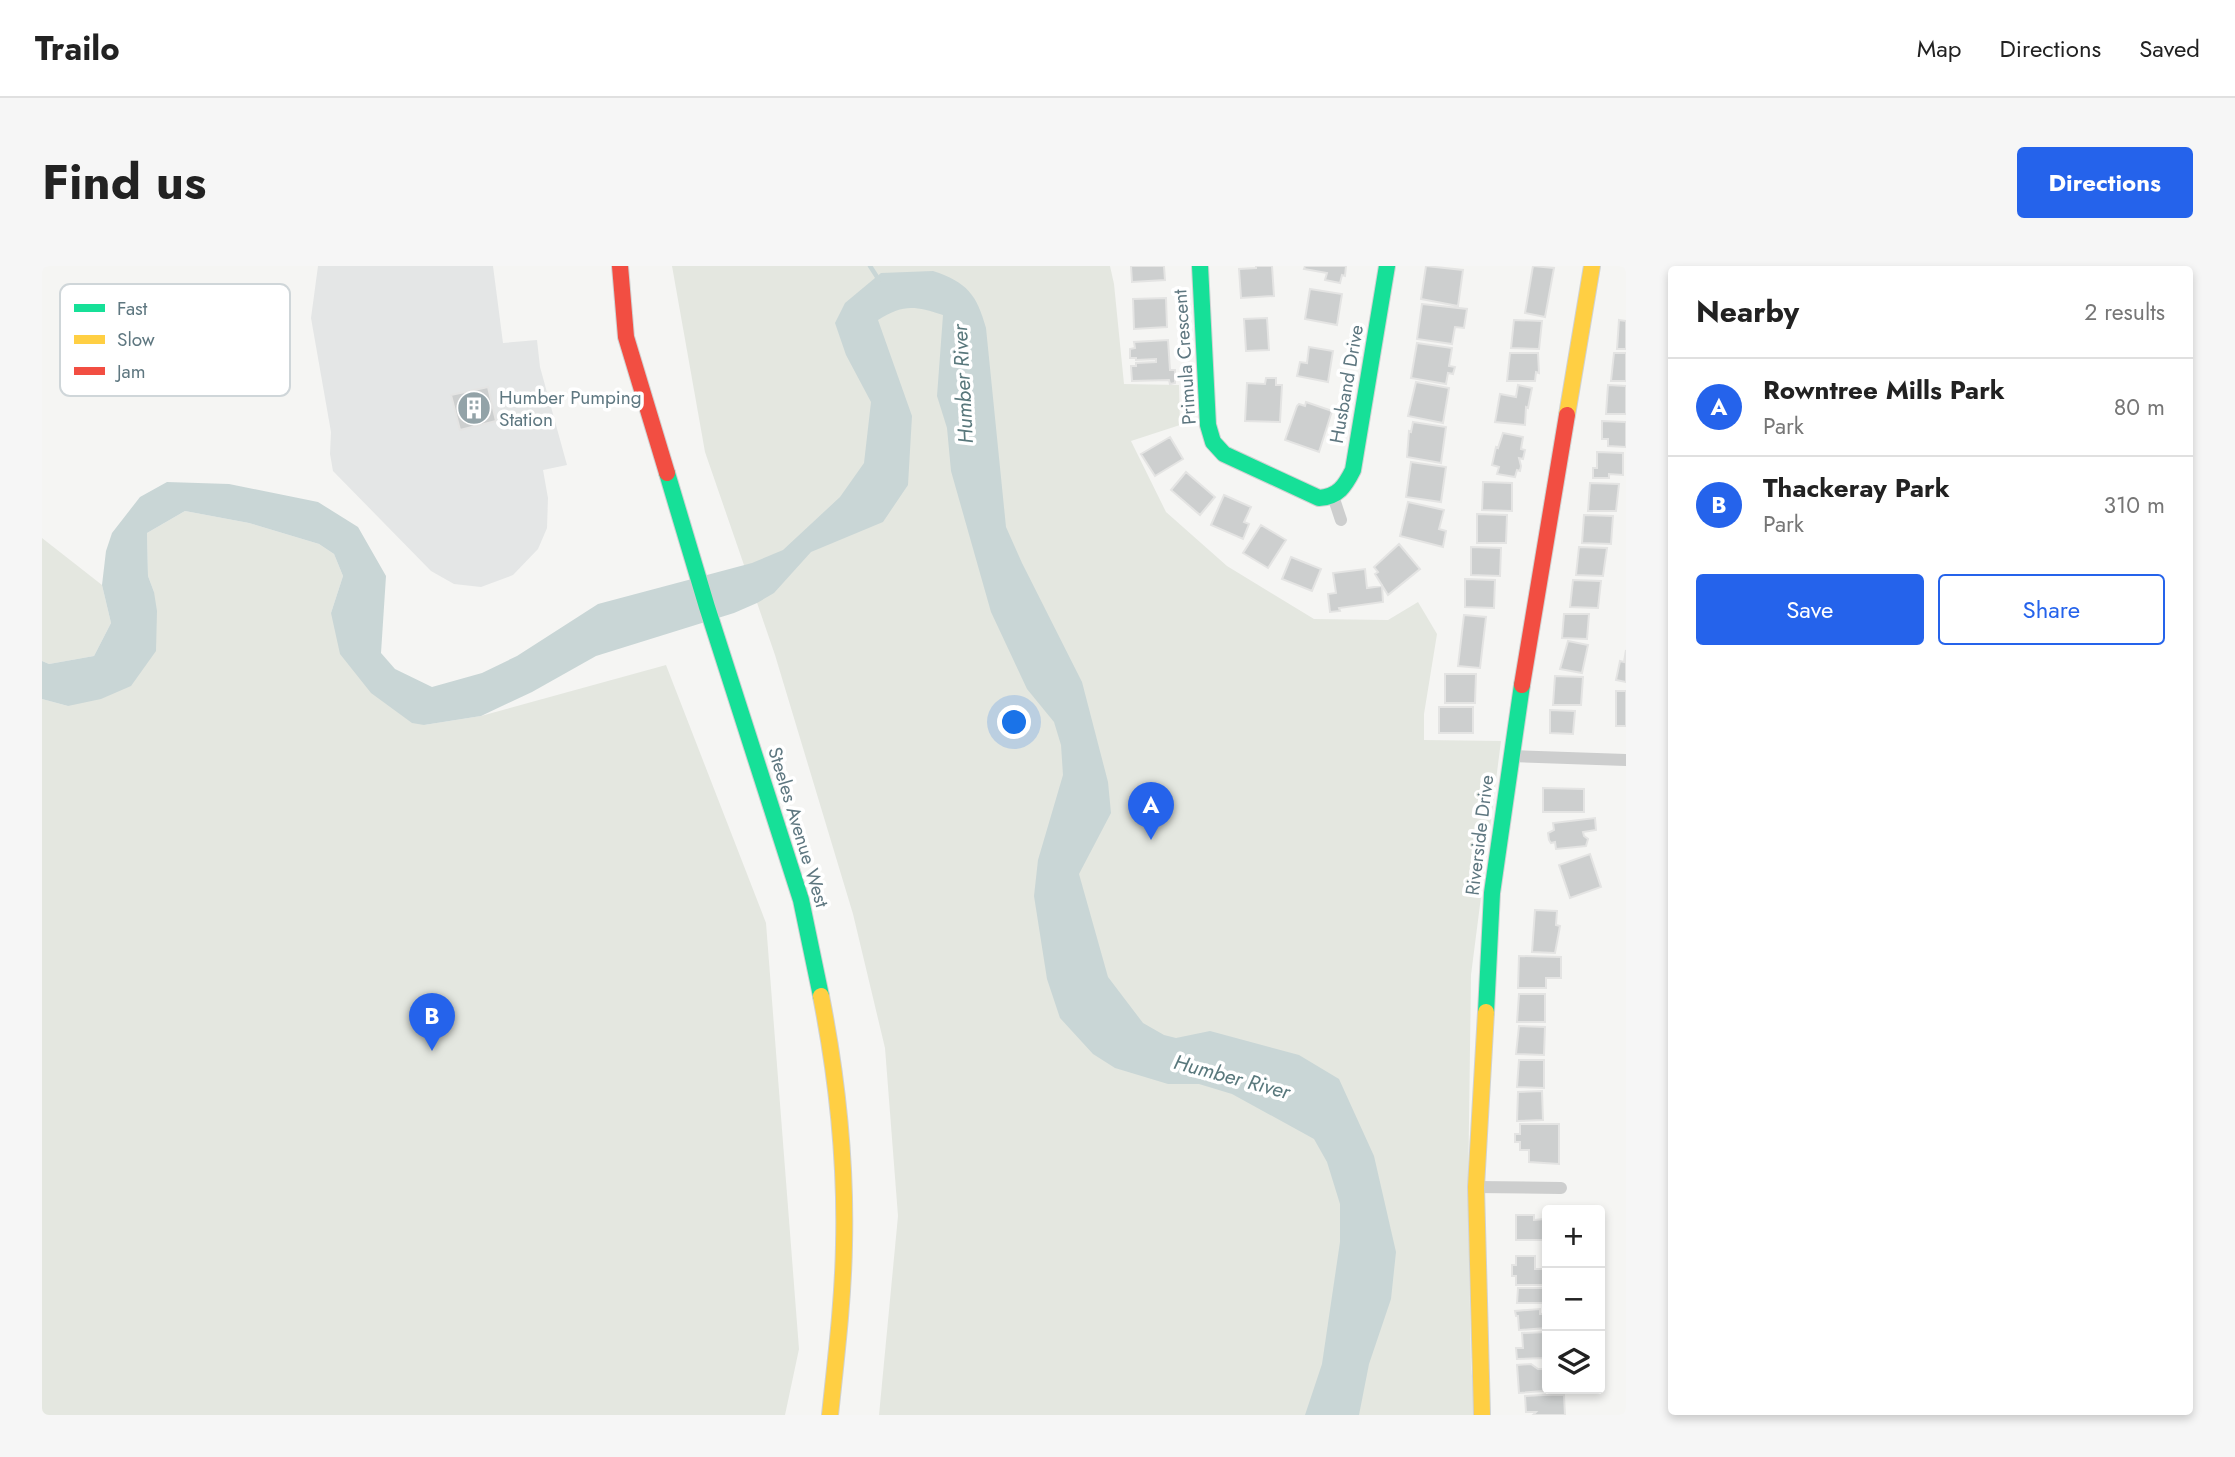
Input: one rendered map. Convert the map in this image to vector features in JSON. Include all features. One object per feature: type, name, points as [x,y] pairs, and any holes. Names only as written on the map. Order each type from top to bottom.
[{"type":"street","name":"Steeles Avenue West","points":[[620,266],[626,337],[707,607],[801,900],[829,1035],[841,1124],[843,1167],[843,1280],[830,1415]]},
{"type":"street","name":"Primula Crescent","points":[[1200,266],[1208,425],[1213,442],[1224,454],[1238,461],[1319,498],[1331,497]]},
{"type":"street","name":"Husband Drive","points":[[1331,497],[1346,486],[1353,470],[1387,266]]},
{"type":"street","name":"Riverside Drive","points":[[1482,1415],[1476,1187],[1492,893],[1510,756],[1592,266]]},
{"type":"street","points":[[1331,497],[1341,520]]},
{"type":"street","points":[[1510,756],[1626,760]]},
{"type":"street","points":[[1476,1187],[1561,1188]]},
{"type":"shaded area","points":[[318,266],[493,266],[503,343],[537,340],[540,367],[567,465],[543,470],[548,498],[547,528],[538,549],[513,575],[481,587],[454,584],[431,571],[333,471],[330,454],[331,432],[311,318]]},
{"type":"shaded area","points":[[672,266],[1110,266],[1124,384],[1179,385],[1180,425],[1131,441],[1166,512],[1227,566],[1314,619],[1388,620],[1418,602],[1437,634],[1424,714],[1424,740],[1501,741],[1471,975],[1468,1195],[1471,1368],[1477,1415],[879,1415],[898,1216],[885,1048],[853,914],[775,655],[705,452]]},
{"type":"shaded area","points":[[185,511],[249,523],[319,544],[334,554],[343,576],[331,613],[424,725],[481,716],[666,665],[766,923],[799,1349],[785,1415],[42,1415],[42,699],[68,706],[154,592],[148,576],[147,533]]},
{"type":"shaded area","points":[[42,538],[102,585],[111,623],[94,656],[49,664],[42,661]]},
{"type":"water","name":"Humber River","points":[[933,271],[954,280],[969,291],[983,317],[1006,527],[1082,682],[1108,782],[1111,813],[1079,874],[1108,977],[1143,1023],[1164,1035],[1176,1038],[1210,1031],[1299,1055],[1339,1079],[1374,1156],[1396,1252],[1391,1299],[1369,1364],[1359,1415],[1305,1415],[1322,1364],[1340,1242],[1340,1204],[1327,1162],[1314,1139],[1232,1094],[1199,1084],[1168,1084],[1115,1068],[1093,1054],[1060,1018],[1047,979],[1034,896],[1038,860],[1063,775],[1061,745],[1054,722],[1027,689],[991,612],[951,471],[947,428],[937,396],[943,315],[909,308],[895,311],[878,320],[912,416],[908,485],[883,522],[811,552],[774,593],[734,613],[596,656],[532,692],[481,716],[424,725],[412,723],[371,693],[340,654],[331,613],[343,576],[334,554],[319,544],[249,523],[185,511],[147,533],[148,576],[157,611],[156,651],[131,686],[101,699],[68,706],[42,699],[42,661],[49,664],[94,656],[111,623],[102,585],[106,551],[112,533],[140,497],[167,482],[229,484],[318,502],[358,527],[386,576],[381,653],[395,669],[432,687],[482,673],[517,656],[598,604],[752,563],[783,550],[840,497],[864,463],[871,402],[846,355],[835,323],[845,303],[881,273]]},
{"type":"building","points":[[1131,266],[1164,266],[1165,280],[1132,282]]},
{"type":"building","points":[[1272,266],[1274,296],[1241,298],[1239,269]]},
{"type":"building","points":[[1305,266],[1346,266],[1345,276],[1342,275],[1340,283],[1325,280],[1327,273],[1304,269]]},
{"type":"building","points":[[1426,266],[1463,270],[1458,306],[1421,299]]},
{"type":"building","points":[[1533,266],[1554,268],[1545,317],[1525,313]]},
{"type":"building","points":[[1310,289],[1342,294],[1337,325],[1305,319]]},
{"type":"building","points":[[1166,298],[1167,327],[1134,329],[1133,299]]},
{"type":"building","points":[[1422,304],[1467,309],[1464,328],[1455,327],[1452,344],[1417,339]]},
{"type":"building","points":[[1267,318],[1269,350],[1246,351],[1244,319]]},
{"type":"building","points":[[1514,320],[1542,321],[1539,349],[1511,348]]},
{"type":"building","points":[[1619,320],[1626,321],[1626,349],[1617,349]]},
{"type":"building","points":[[1168,340],[1170,370],[1175,370],[1175,383],[1170,384],[1169,380],[1132,381],[1131,366],[1136,366],[1136,363],[1156,362],[1156,359],[1130,358],[1130,349],[1135,348],[1134,342]]},
{"type":"building","points":[[1417,343],[1452,348],[1449,366],[1455,367],[1453,374],[1448,373],[1446,384],[1411,378]]},
{"type":"building","points":[[1309,347],[1333,351],[1328,382],[1297,376],[1300,362],[1307,363]]},
{"type":"building","points":[[1510,353],[1538,353],[1539,373],[1536,372],[1535,381],[1507,381]]},
{"type":"building","points":[[1614,353],[1626,353],[1626,381],[1611,381]]},
{"type":"building","points":[[1266,378],[1276,378],[1276,385],[1282,385],[1280,422],[1245,421],[1247,383],[1265,384]]},
{"type":"building","points":[[1416,382],[1449,388],[1443,423],[1408,416]]},
{"type":"building","points":[[1518,385],[1532,388],[1528,408],[1526,407],[1525,425],[1495,422],[1500,394],[1516,397]]},
{"type":"building","points":[[1608,385],[1626,386],[1626,414],[1606,414]]},
{"type":"building","name":"Humber Pumping Station","points":[[488,387],[496,421],[460,430],[451,395]]},
{"type":"building","points":[[1306,402],[1332,411],[1319,452],[1285,440],[1297,406],[1305,406]]},
{"type":"building","points":[[1602,421],[1626,422],[1626,447],[1608,446],[1608,439],[1602,439]]},
{"type":"building","points":[[1413,422],[1446,427],[1441,463],[1407,457],[1409,431],[1411,432]]},
{"type":"building","points":[[1503,433],[1523,437],[1521,449],[1525,450],[1523,459],[1519,458],[1520,471],[1517,470],[1515,477],[1497,474],[1499,467],[1492,465]]},
{"type":"building","points":[[1170,437],[1183,459],[1155,476],[1141,454]]},
{"type":"building","points":[[1597,452],[1623,453],[1623,475],[1609,474],[1609,478],[1593,478],[1593,468],[1597,468]]},
{"type":"building","points":[[1411,462],[1446,467],[1441,502],[1406,497]]},
{"type":"building","points":[[1186,472],[1215,497],[1200,515],[1171,490]]},
{"type":"building","points":[[1483,482],[1512,483],[1512,511],[1482,510]]},
{"type":"building","points":[[1590,483],[1619,484],[1616,511],[1588,511]]},
{"type":"building","points":[[1224,495],[1251,507],[1244,522],[1249,524],[1243,539],[1211,525]]},
{"type":"building","points":[[1408,502],[1444,510],[1439,529],[1446,531],[1443,547],[1400,536]]},
{"type":"building","points":[[1477,514],[1507,515],[1506,543],[1477,543]]},
{"type":"building","points":[[1584,515],[1613,516],[1611,544],[1582,543]]},
{"type":"building","points":[[1261,525],[1286,540],[1268,568],[1243,553]]},
{"type":"building","points":[[1399,544],[1420,569],[1388,595],[1375,574],[1378,572],[1374,567]]},
{"type":"building","points":[[1471,547],[1501,548],[1500,576],[1471,575]]},
{"type":"building","points":[[1579,547],[1607,548],[1603,576],[1576,575]]},
{"type":"building","points":[[1291,557],[1321,569],[1312,591],[1282,579]]},
{"type":"building","points":[[1365,569],[1367,588],[1382,586],[1383,602],[1339,608],[1340,611],[1330,612],[1328,594],[1336,593],[1333,573]]},
{"type":"building","points":[[1465,579],[1495,580],[1494,608],[1465,607]]},
{"type":"building","points":[[1573,580],[1601,581],[1598,608],[1570,607]]},
{"type":"building","points":[[1564,614],[1589,614],[1587,639],[1562,638]]},
{"type":"building","points":[[1464,615],[1486,617],[1480,668],[1458,666]]},
{"type":"building","points":[[1568,641],[1588,645],[1582,673],[1560,669]]},
{"type":"building","points":[[1626,650],[1626,682],[1616,680],[1620,661],[1624,662]]},
{"type":"building","points":[[1445,674],[1476,674],[1475,703],[1445,703]]},
{"type":"building","points":[[1555,676],[1583,677],[1581,705],[1553,705]]},
{"type":"building","points":[[1616,691],[1626,691],[1626,726],[1616,726]]},
{"type":"building","points":[[1439,707],[1473,707],[1473,733],[1439,733]]},
{"type":"building","points":[[1550,710],[1575,711],[1573,734],[1550,733]]},
{"type":"building","points":[[1543,788],[1584,789],[1584,812],[1543,812]]},
{"type":"building","points":[[1595,818],[1596,830],[1583,832],[1588,839],[1586,846],[1556,849],[1555,842],[1551,843],[1549,840],[1548,833],[1554,830],[1553,823]]},
{"type":"building","points":[[1590,854],[1601,887],[1570,898],[1559,865]]},
{"type":"building","points":[[1535,910],[1557,911],[1556,925],[1560,926],[1555,953],[1532,952]]},
{"type":"building","points":[[1519,956],[1561,957],[1561,978],[1546,978],[1546,988],[1518,988]]},
{"type":"building","points":[[1519,994],[1545,994],[1545,1022],[1517,1022]]},
{"type":"building","points":[[1519,1026],[1545,1027],[1544,1055],[1516,1054]]},
{"type":"building","points":[[1519,1060],[1544,1060],[1544,1088],[1517,1087]]},
{"type":"building","points":[[1542,1091],[1543,1120],[1517,1121],[1518,1092]]},
{"type":"building","points":[[1520,1124],[1559,1124],[1559,1164],[1529,1162],[1529,1150],[1520,1150],[1520,1142],[1515,1142],[1515,1134],[1520,1134]]},
{"type":"building","points":[[1516,1215],[1534,1215],[1534,1220],[1542,1219],[1542,1240],[1516,1240]]},
{"type":"building","points":[[1516,1256],[1535,1256],[1535,1269],[1542,1269],[1542,1285],[1516,1285],[1516,1276],[1512,1276],[1512,1265],[1516,1265]]},
{"type":"building","points":[[1518,1288],[1542,1288],[1542,1303],[1517,1303]]},
{"type":"building","points":[[1540,1309],[1542,1328],[1519,1330],[1515,1311]]},
{"type":"building","points":[[1542,1332],[1542,1358],[1517,1359],[1516,1348],[1523,1348],[1522,1333]]},
{"type":"building","points":[[1531,1364],[1542,1369],[1542,1391],[1519,1393],[1517,1365]]},
{"type":"building","points":[[1564,1395],[1565,1415],[1533,1415],[1536,1412],[1526,1412],[1525,1396]]},
{"type":"waterway","points":[[870,266],[879,280]]},
{"type":"traffic: fast","points":[[1200,266],[1208,425],[1213,442],[1224,454],[1319,498],[1340,490],[1353,470],[1387,266]]},
{"type":"traffic: fast","points":[[667,473],[801,900],[821,996]]},
{"type":"traffic: fast","points":[[1486,1012],[1492,893],[1522,685]]},
{"type":"traffic: slow","points":[[1567,415],[1592,266]]},
{"type":"traffic: slow","points":[[821,996],[832,1057],[844,1182],[842,1288],[830,1415]]},
{"type":"traffic: slow","points":[[1482,1415],[1476,1187],[1486,1012]]},
{"type":"traffic: jam","points":[[620,266],[626,337],[667,473]]},
{"type":"traffic: jam","points":[[1522,685],[1567,415]]},
{"type":"place","name":"Humber Pumping Station","points":[[474,408]]},
{"type":"place","name":"Rowntree Mills Park","points":[[1151,840]]},
{"type":"place","name":"Thackeray Park","points":[[432,1051]]}]
